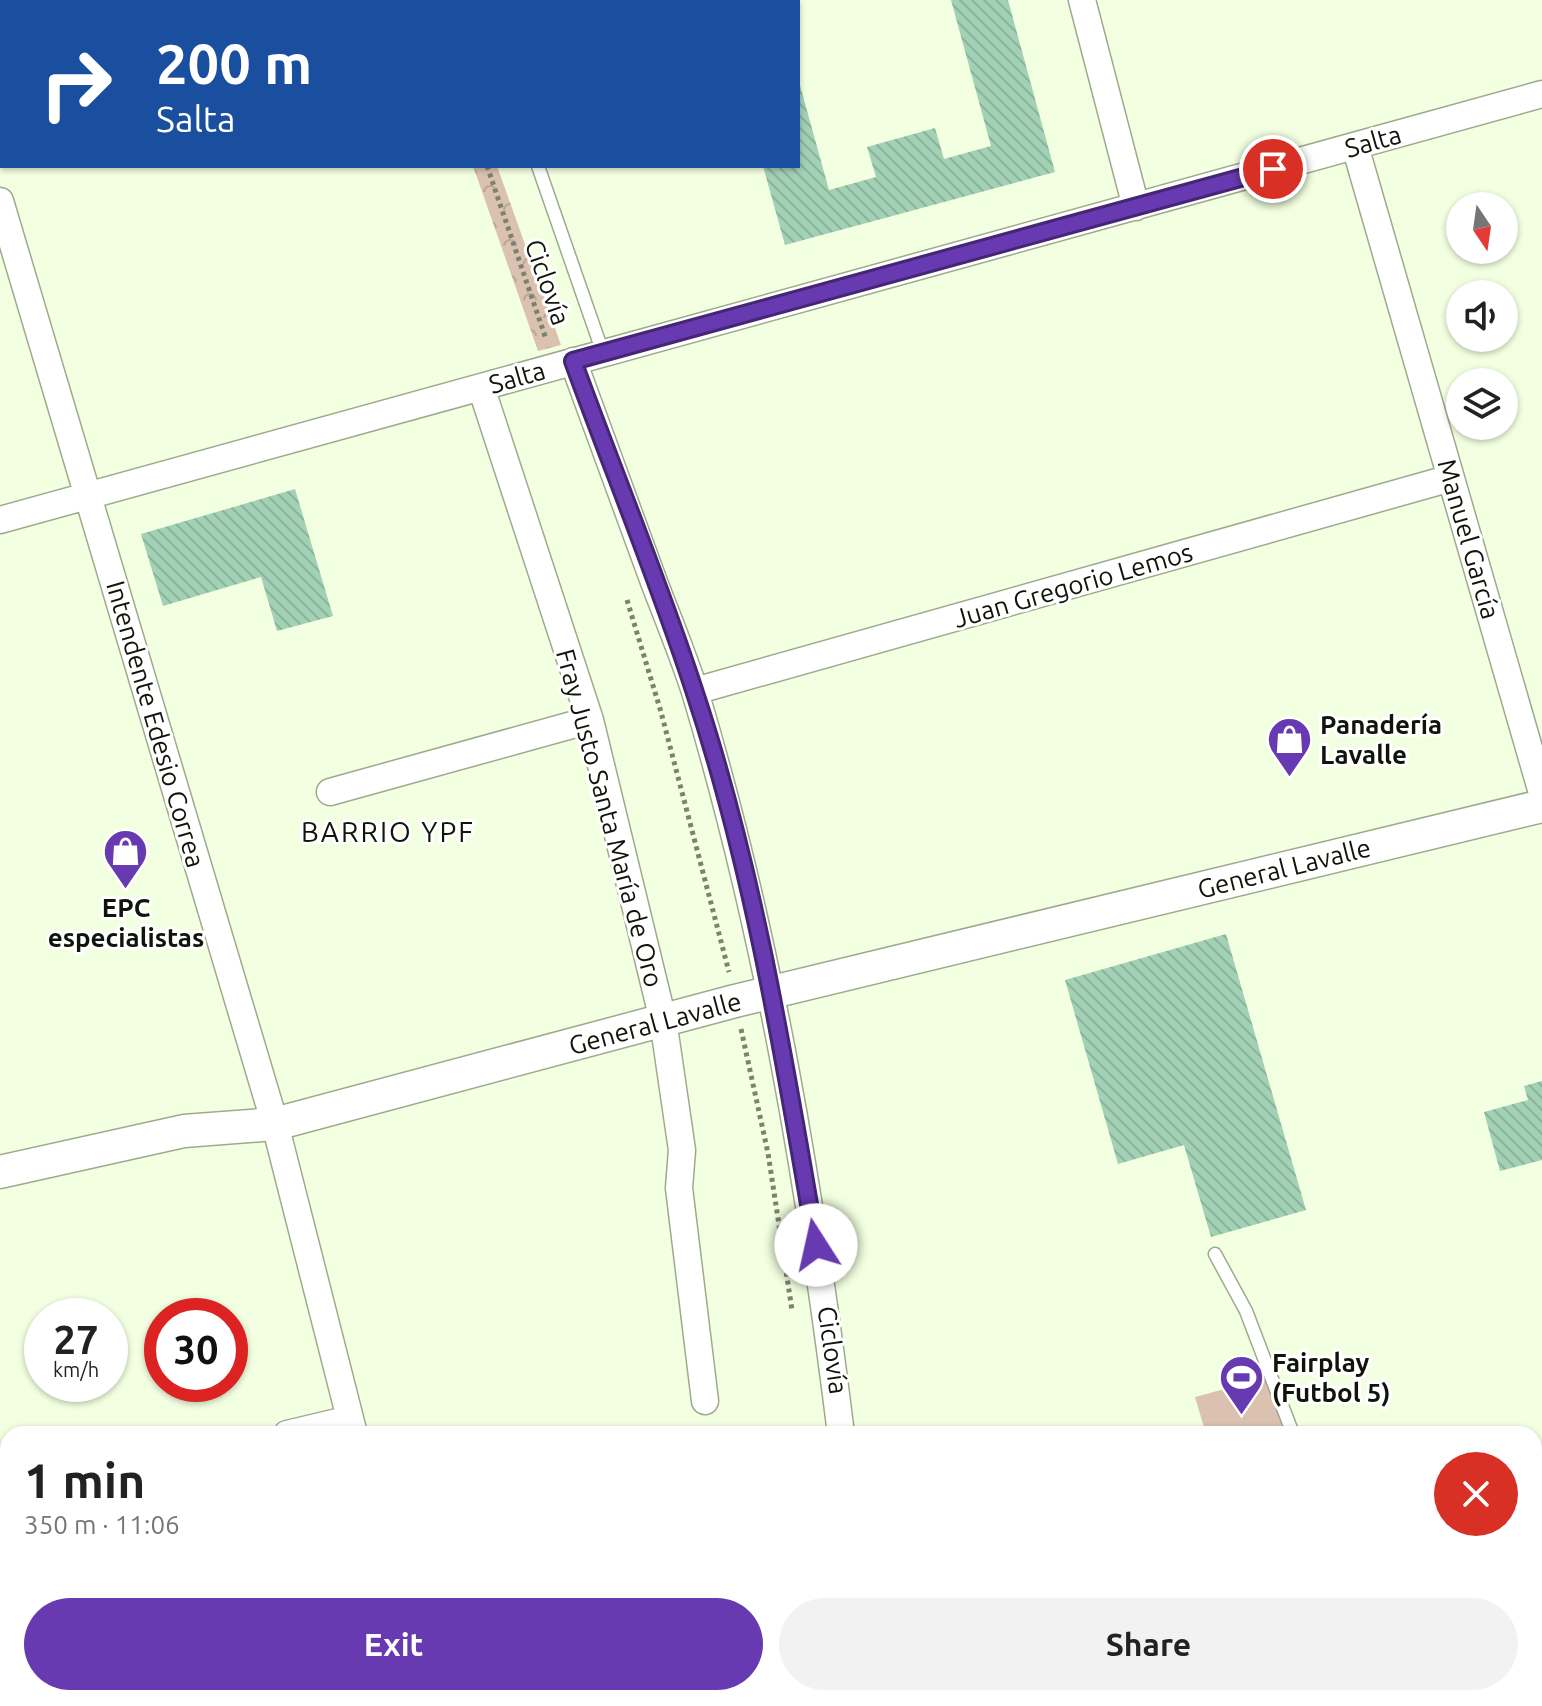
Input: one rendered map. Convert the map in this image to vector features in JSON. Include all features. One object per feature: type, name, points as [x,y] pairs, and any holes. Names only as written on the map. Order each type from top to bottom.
[{"type":"street","points":[[1082,0],[1136,207]]},
{"type":"street","name":"Salta","points":[[0,520],[1542,94]]},
{"type":"street","name":"Manuel García","points":[[1355,146],[1542,793]]},
{"type":"street","name":"Intendente Edesio Correa","points":[[0,201],[275,1124],[352,1426]]},
{"type":"street","points":[[565,363],[695,691],[741,862],[772,993],[816,1245],[840,1426]]},
{"type":"street","name":"Fray Justo Santa María de Oro","points":[[481,387],[590,720],[663,1020],[680,1130],[682,1160],[679,1188],[705,1401]]},
{"type":"street","name":"Juan Gregorio Lemos","points":[[695,691],[1451,478]]},
{"type":"street","points":[[330,792],[590,720]]},
{"type":"street","name":"General Lavalle","points":[[0,1172],[184,1131],[275,1124],[735,1001],[1542,806]]},
{"type":"lane","points":[[539,168],[603,353]]},
{"type":"lane","points":[[1215,1254],[1246,1311],[1290,1426]]},
{"type":"path","name":"Ciclovía","points":[[488,168],[565,363]]},
{"type":"path","points":[[625,593],[665,727],[735,1001],[768,1153],[794,1320]]},
{"type":"green space","points":[[474,168],[498,168],[561,345],[538,351]]},
{"type":"green space","name":"Fairplay (Futbol 5)","points":[[1269,1377],[1284,1426],[1204,1426],[1195,1397]]},
{"type":"building","points":[[951,0],[1008,0],[1055,172],[785,245],[764,168],[800,168],[800,85],[829,190],[876,177],[867,147],[935,128],[944,159],[991,146]]},
{"type":"building","points":[[295,489],[333,616],[277,631],[261,577],[163,606],[141,534]]},
{"type":"building","points":[[1226,934],[1306,1210],[1211,1237],[1184,1145],[1118,1164],[1065,980]]},
{"type":"building","points":[[1542,1081],[1542,1160],[1500,1171],[1484,1112],[1528,1100],[1524,1086]]},
{"type":"place","name":"Panadería Lavalle","points":[[1289,778]]},
{"type":"place","name":"EPC especialistas","points":[[126,891]]},
{"type":"place","name":"Fairplay (Futbol 5)","points":[[1241,1416]]},
{"type":"district","name":"BARRIO YPF","points":[[388,831]]},
{"type":"route","points":[[816,1245],[772,993],[719,776],[695,691],[573,361],[1273,169]]}]
